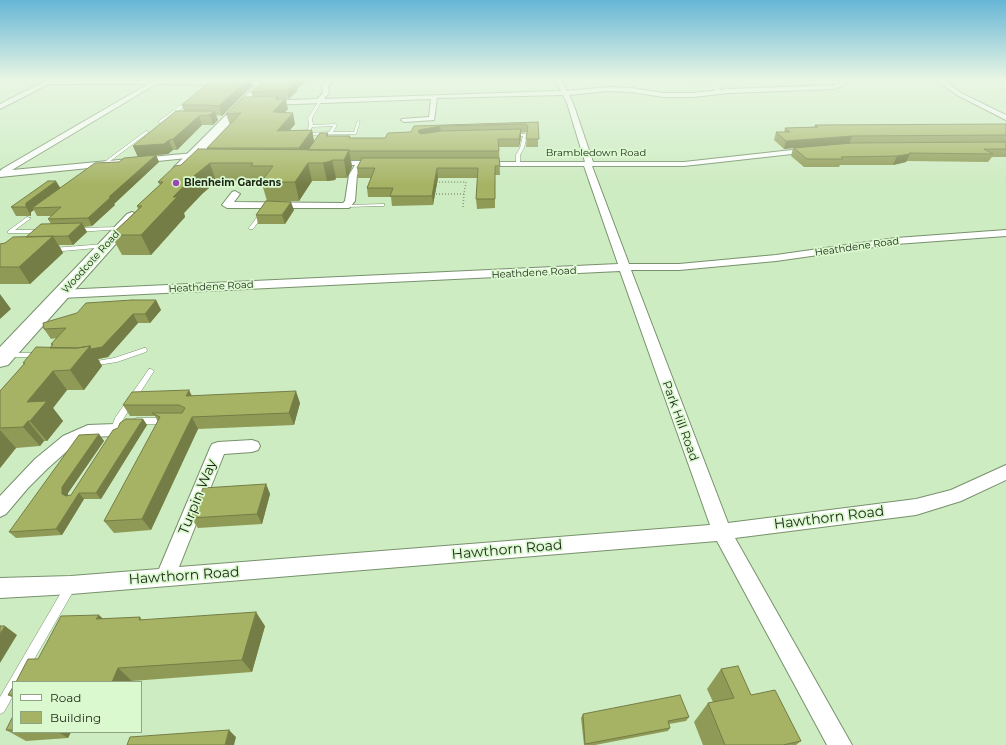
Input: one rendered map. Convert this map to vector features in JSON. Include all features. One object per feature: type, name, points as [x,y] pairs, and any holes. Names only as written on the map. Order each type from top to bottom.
[{"type":"main road","points":[[167,181],[193,161],[225,119],[233,115]]},
{"type":"main road","name":"Woodcote Road","points":[[2,358],[142,205]]},
{"type":"street","points":[[1,174],[101,115]]},
{"type":"street","points":[[404,120],[432,119],[432,115]]},
{"type":"street","name":"Park Hill Road","points":[[573,115],[584,144],[588,168],[722,532],[840,745]]},
{"type":"street","name":"Brambledown Road","points":[[474,164],[701,163],[819,150]]},
{"type":"street","points":[[1,174],[104,164],[193,161]]},
{"type":"street","points":[[325,163],[383,163]]},
{"type":"street","points":[[235,194],[226,205],[346,206],[350,201],[353,175],[361,163]]},
{"type":"street","name":"Heathdene Road","points":[[61,294],[721,264],[776,258],[896,241],[1006,233]]},
{"type":"street","points":[[0,509],[36,469],[69,440],[88,431],[119,430]]},
{"type":"street","name":"Turpin Way","points":[[165,577],[218,448],[252,446]]},
{"type":"street","name":"Hawthorn Road","points":[[0,588],[165,577],[722,532],[916,507],[955,496],[1006,472]]},
{"type":"lane","points":[[160,122],[171,115]]},
{"type":"lane","points":[[312,115],[310,118],[311,126],[306,134],[355,133],[359,122]]},
{"type":"lane","points":[[167,118],[181,117]]},
{"type":"lane","points":[[311,126],[334,125],[330,133]]},
{"type":"lane","points":[[104,164],[147,132]]},
{"type":"lane","points":[[508,135],[525,135],[518,155],[518,164]]},
{"type":"lane","points":[[86,172],[94,165]]},
{"type":"lane","points":[[346,206],[382,205]]},
{"type":"lane","points":[[251,228],[268,206]]},
{"type":"lane","points":[[29,218],[10,232],[45,232]]},
{"type":"lane","points":[[68,231],[121,228]]},
{"type":"lane","points":[[47,250],[105,246]]},
{"type":"lane","points":[[83,364],[105,362],[144,350]]},
{"type":"lane","points":[[2,358],[46,355],[39,363]]},
{"type":"lane","points":[[151,371],[118,420],[119,430],[172,421]]},
{"type":"lane","points":[[16,681],[71,584]]},
{"type":"lane","points":[[0,708],[12,687]]},
{"type":"path","points":[[463,207],[466,176]]},
{"type":"path","points":[[431,182],[466,182]]},
{"type":"path","points":[[427,194],[464,194]]},
{"type":"building","points":[[171,115],[210,115],[199,116],[173,139],[164,144],[133,146]]},
{"type":"building","points":[[239,115],[291,115],[277,131],[312,130],[299,148],[207,148]]},
{"type":"building","points":[[538,122],[539,139],[526,139],[528,126],[526,124],[440,126],[419,130],[418,132],[421,134],[441,131],[521,129],[519,139],[498,139],[499,151],[308,150],[320,133],[328,133],[326,136],[350,136],[349,138],[385,138],[388,133],[411,132],[414,126]]},
{"type":"building","points":[[1006,124],[1006,135],[852,136],[786,141],[776,132],[790,132],[785,128],[818,127],[815,125]]},
{"type":"building","points":[[1006,142],[1006,149],[984,149],[993,154],[909,153],[910,154],[897,156],[841,157],[843,159],[807,159],[794,148],[852,143]]},
{"type":"building","points":[[198,149],[349,150],[344,160],[332,160],[323,163],[308,163],[295,182],[261,182],[273,166],[251,166],[253,163],[210,163],[195,175],[173,197],[177,197],[141,235],[111,235],[142,206],[137,206],[163,182],[158,182],[175,166],[181,165]]},
{"type":"building","points":[[156,155],[88,218],[48,219],[61,207],[32,208],[95,163],[119,162],[124,158]]},
{"type":"building","points":[[362,158],[499,158],[500,166],[495,166],[495,199],[476,199],[478,168],[437,168],[432,196],[390,196],[393,188],[367,188],[375,168],[357,168]]},
{"type":"building","points":[[48,181],[56,181],[26,203],[26,207],[11,207]]},
{"type":"building","points":[[266,201],[291,202],[282,215],[256,215]]},
{"type":"building","points":[[82,223],[68,236],[26,237],[41,224]]},
{"type":"building","points":[[53,236],[19,267],[0,267],[0,244],[5,243],[13,237]]},
{"type":"building","points":[[156,300],[145,314],[133,314],[102,347],[91,349],[90,346],[77,348],[50,348],[53,344],[51,344],[66,328],[44,329],[43,323],[77,313],[86,303]]},
{"type":"building","points":[[90,346],[70,370],[53,371],[27,402],[47,401],[30,421],[28,421],[23,427],[0,428],[0,391],[25,363],[23,363],[36,347],[77,348]]},
{"type":"building","points":[[189,390],[186,396],[296,391],[289,413],[192,417],[142,519],[104,521],[160,417],[152,413],[182,413],[185,408],[179,405],[123,405],[132,392]]},
{"type":"building","points":[[126,419],[143,419],[96,493],[79,493],[56,529],[9,532],[79,435],[99,434],[62,487],[62,494],[66,496],[71,495],[113,430],[118,428],[120,423]]},
{"type":"building","points":[[266,484],[257,514],[191,518],[203,488]]},
{"type":"building","points":[[256,612],[242,660],[118,668],[112,681],[17,681],[28,659],[38,659],[61,616],[99,615],[96,619],[140,617],[139,620]]},
{"type":"building","points":[[0,626],[5,626],[0,634]]},
{"type":"building","points":[[738,666],[751,695],[775,690],[801,741],[783,745],[725,745],[708,703],[734,698],[721,669]]},
{"type":"building","points":[[12,689],[12,695],[8,695]]},
{"type":"building","points":[[680,695],[689,717],[668,721],[670,728],[585,744],[583,714]]},
{"type":"building","points":[[12,718],[12,730],[6,730]]},
{"type":"building","points":[[229,730],[225,745],[127,745],[130,737]]},
{"type":"place","name":"Blenheim Gardens","points":[[176,183]]}]
